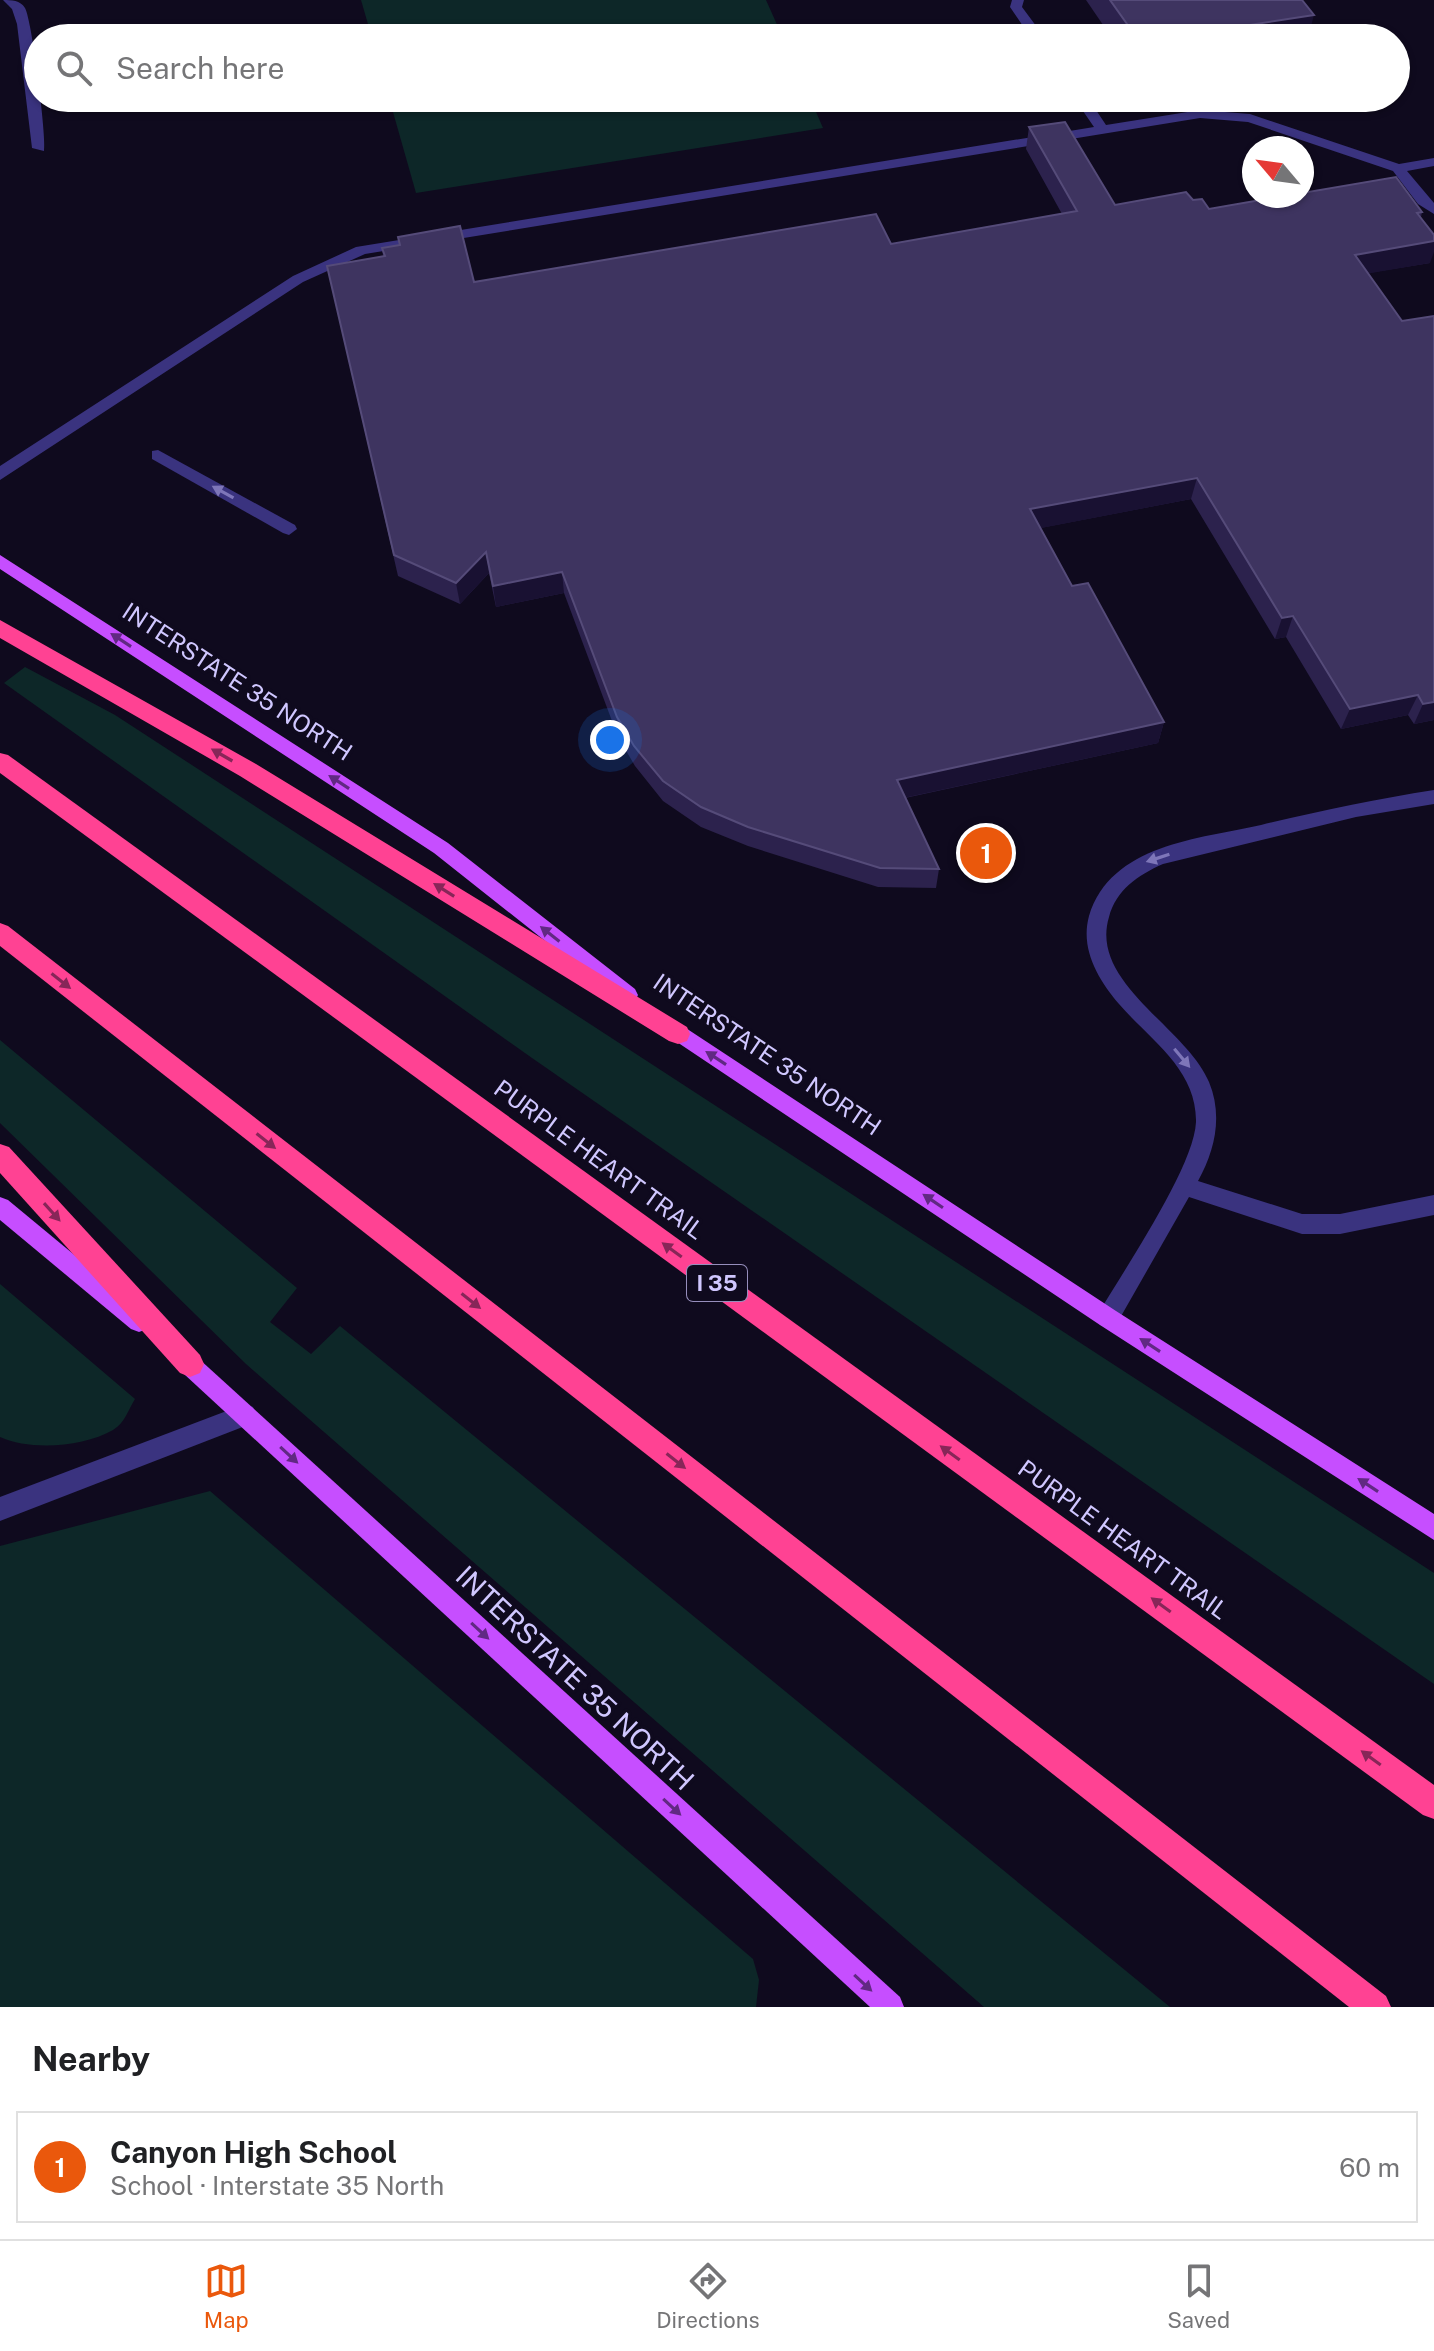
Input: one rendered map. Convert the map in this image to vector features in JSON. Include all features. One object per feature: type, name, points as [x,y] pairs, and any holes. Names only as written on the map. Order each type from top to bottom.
[{"type":"highway","points":[[0,628],[248,770],[678,1034]]},
{"type":"highway","name":"PURPLE HEART TRAIL","points":[[0,761],[1434,1804]]},
{"type":"highway","points":[[0,933],[1375,2007]]},
{"type":"highway","points":[[0,1155],[190,1364]]},
{"type":"main road","name":"INTERSTATE 35 NORTH","points":[[0,561],[441,848],[678,1034],[1108,1318],[1434,1528]]},
{"type":"main road","name":"INTERSTATE 35 NORTH","points":[[0,1207],[190,1364],[890,2007]]},
{"type":"lane","points":[[9,0],[18,7],[24,24]]},
{"type":"lane","points":[[1018,0],[1016,7],[1028,24]]},
{"type":"lane","points":[[35,112],[39,148]]},
{"type":"lane","points":[[1091,112],[1103,130]]},
{"type":"lane","points":[[0,474],[298,279],[361,250],[1200,114],[1223,114],[1274,125],[1398,168],[1434,162]]},
{"type":"lane","points":[[1398,168],[1423,201],[1434,210]]},
{"type":"lane","points":[[158,455],[289,529]]},
{"type":"lane","points":[[1108,1318],[1184,1186],[1206,1139],[1202,1094],[1183,1057],[1136,1012],[1114,983],[1096,942],[1096,918],[1106,898],[1144,862],[1356,810],[1434,797]]},
{"type":"lane","points":[[1184,1186],[1302,1224],[1340,1224],[1434,1205]]},
{"type":"lane","points":[[0,1509],[245,1415]]},
{"type":"green space","points":[[361,0],[766,0],[777,24],[368,24]]},
{"type":"green space","points":[[393,112],[816,112],[823,128],[416,193]]},
{"type":"green space","points":[[25,667],[115,715],[1434,1573],[1434,1684],[532,1058],[4,683]]},
{"type":"green space","points":[[0,1040],[297,1288],[270,1322],[311,1354],[340,1326],[1170,2007],[984,2007],[246,1364],[0,1123]]},
{"type":"green space","points":[[0,1284],[135,1399],[117,1427],[101,1436],[57,1445],[27,1444],[0,1437]]},
{"type":"green space","points":[[210,1491],[753,1959],[759,1980],[756,2007],[0,2007],[0,1546]]},
{"type":"building","points":[[1110,0],[1302,0],[1314,15],[1256,24],[1127,24]]},
{"type":"building","points":[[1065,122],[1115,205],[1186,192],[1193,200],[1202,199],[1209,209],[1242,203],[1242,208],[1314,208],[1314,191],[1396,177],[1422,212],[1417,213],[1434,235],[1434,241],[1355,255],[1402,321],[1434,316],[1434,702],[1423,704],[1418,695],[1350,709],[1293,616],[1282,618],[1197,478],[1030,509],[1072,586],[1088,583],[1164,722],[897,780],[939,869],[880,868],[748,827],[701,807],[663,781],[634,746],[617,717],[562,572],[493,586],[486,552],[456,583],[394,555],[327,266],[385,256],[382,248],[400,245],[398,237],[460,226],[474,282],[876,214],[891,244],[1077,211],[1029,127]]},
{"type":"place","name":"Canyon High School","points":[[986,853]]}]
